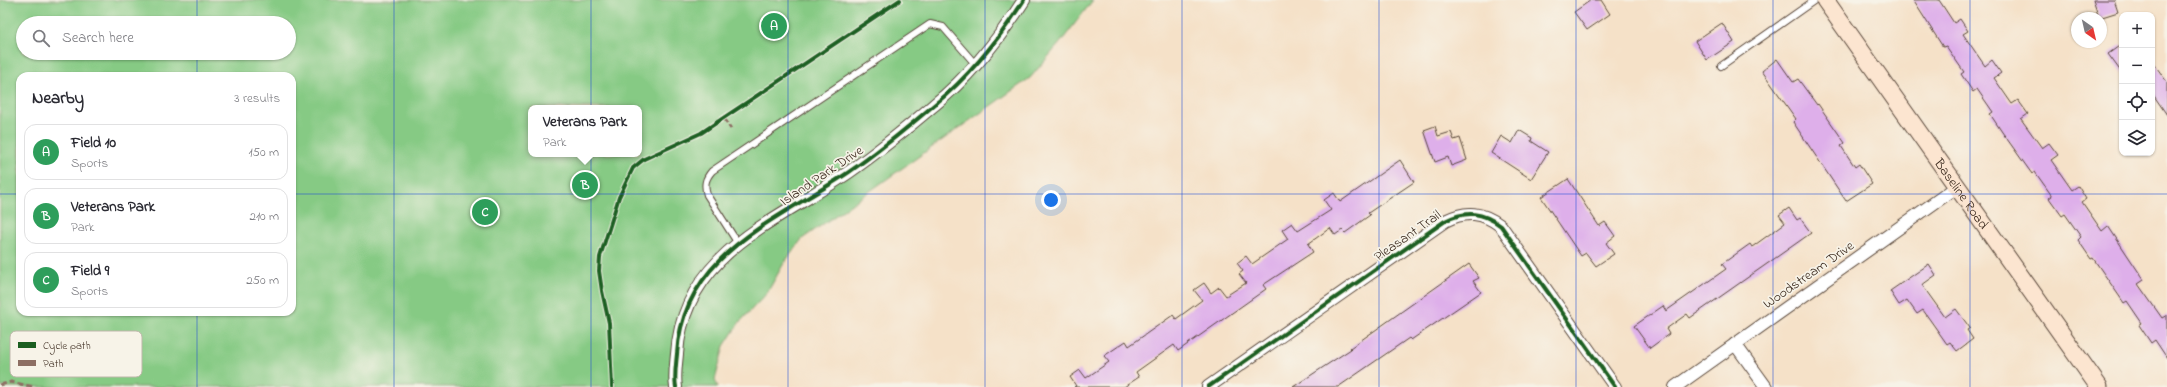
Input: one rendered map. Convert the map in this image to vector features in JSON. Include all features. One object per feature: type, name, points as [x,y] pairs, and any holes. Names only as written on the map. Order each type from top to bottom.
[{"type":"street","name":"Island Park Drive","points":[[676,387],[678,338],[689,302],[710,269],[738,242],[850,172],[935,105],[976,65],[1005,29],[1024,0]]},
{"type":"street","name":"Baseline Road","points":[[1825,0],[2099,387]]},
{"type":"street","name":"Woodstream Drive","points":[[1675,387],[1958,186]]},
{"type":"street","name":"Pleasant Trail","points":[[1208,387],[1445,221],[1466,213],[1479,214],[1492,219],[1501,226],[1615,387]]},
{"type":"street","points":[[1735,344],[1766,387]]},
{"type":"lane","points":[[1721,66],[1815,0]]},
{"type":"lane","points":[[738,242],[706,195],[704,186],[706,177],[712,171],[930,24],[943,27],[976,65]]},
{"type":"green space","points":[[0,0],[1093,0],[1060,43],[1030,78],[802,239],[784,263],[767,293],[739,323],[724,346],[715,380],[718,387],[0,387]]},
{"type":"building","points":[[1591,0],[1601,0],[1610,14],[1587,30],[1574,12]]},
{"type":"building","points":[[1913,0],[1939,0],[1954,23],[1960,19],[1968,31],[1963,34],[1985,66],[1992,60],[2001,73],[1994,78],[2012,104],[2018,100],[2028,114],[2021,119],[2042,148],[2049,143],[2058,155],[2051,160],[2072,190],[2078,186],[2086,199],[2082,202],[2102,231],[2108,226],[2144,280],[2138,284],[2162,318],[2167,315],[2167,358],[2155,340],[2151,343],[2139,325],[2142,323],[2127,301],[2124,303],[2093,258],[2091,259],[2078,240],[2081,237],[2065,214],[2062,216],[2049,198],[2052,196],[2035,172],[2032,174],[2002,132],[1990,114],[1993,112],[1977,89],[1973,92],[1961,74],[1964,72],[1946,46],[1943,47]]},
{"type":"building","points":[[2093,0],[2114,0],[2118,12],[2107,15],[2107,12],[2097,12]]},
{"type":"building","points":[[1722,23],[1734,42],[1707,60],[1695,41]]},
{"type":"building","points":[[2119,46],[2119,69],[2108,54]]},
{"type":"building","points":[[1777,59],[1793,82],[1798,79],[1817,105],[1818,104],[1845,143],[1841,146],[1855,167],[1859,164],[1872,184],[1846,201],[1793,122],[1796,119],[1762,71]]},
{"type":"building","points":[[2155,65],[2167,82],[2167,115],[2155,97]]},
{"type":"building","points":[[1435,126],[1438,136],[1451,132],[1454,140],[1460,138],[1467,160],[1451,166],[1448,157],[1435,162],[1424,130]]},
{"type":"building","points":[[1519,130],[1532,138],[1531,141],[1548,152],[1531,179],[1491,153],[1501,136],[1512,143]]},
{"type":"building","points":[[1400,160],[1414,182],[1368,213],[1370,215],[1345,233],[1342,230],[1335,235],[1330,228],[1308,244],[1313,252],[1263,285],[1266,289],[1178,351],[1174,345],[1136,372],[1139,377],[1124,387],[1074,387],[1076,386],[1070,377],[1080,370],[1086,378],[1109,362],[1104,356],[1126,341],[1129,346],[1173,315],[1176,319],[1202,300],[1194,290],[1204,283],[1211,293],[1219,287],[1226,296],[1246,283],[1239,274],[1243,271],[1237,263],[1246,256],[1252,264],[1288,239],[1282,230],[1292,223],[1298,231],[1331,210],[1324,200],[1334,193],[1340,202]]},
{"type":"building","points":[[1568,179],[1599,226],[1605,222],[1615,236],[1606,243],[1614,254],[1596,266],[1586,253],[1581,256],[1541,197]]},
{"type":"building","points":[[1789,208],[1797,220],[1800,218],[1811,233],[1690,318],[1687,314],[1666,329],[1669,334],[1650,348],[1634,326],[1663,306],[1666,311],[1726,269],[1722,264],[1750,244],[1752,247],[1785,223],[1779,215]]},
{"type":"building","points":[[1469,264],[1479,278],[1473,281],[1481,292],[1411,340],[1409,338],[1338,387],[1293,387],[1351,349],[1350,348]]},
{"type":"building","points":[[1929,264],[1936,275],[1922,285],[1945,317],[1956,309],[1970,328],[1967,330],[1973,339],[1957,351],[1950,342],[1947,344],[1923,310],[1917,314],[1907,300],[1899,305],[1890,291]]},
{"type":"marked path","points":[[724,118],[731,129]]},
{"type":"marked path","points":[[0,385],[11,382],[34,387]]},
{"type":"cycle path","points":[[612,387],[609,323],[599,271],[600,257],[619,197],[633,168],[644,159],[701,133],[900,0]]},
{"type":"cycle path","points":[[676,387],[675,375],[677,354],[683,319],[696,290],[715,265],[738,244],[765,224],[821,190],[871,156],[947,94],[972,69],[994,43],[1024,0]]},
{"type":"cycle path","points":[[1208,387],[1445,221],[1453,217],[1467,214],[1481,215],[1501,226],[1615,387]]},
{"type":"place","name":"Field 10","points":[[774,26]]},
{"type":"place","name":"Veterans Park","points":[[585,185]]},
{"type":"place","name":"Field 9","points":[[485,212]]}]
